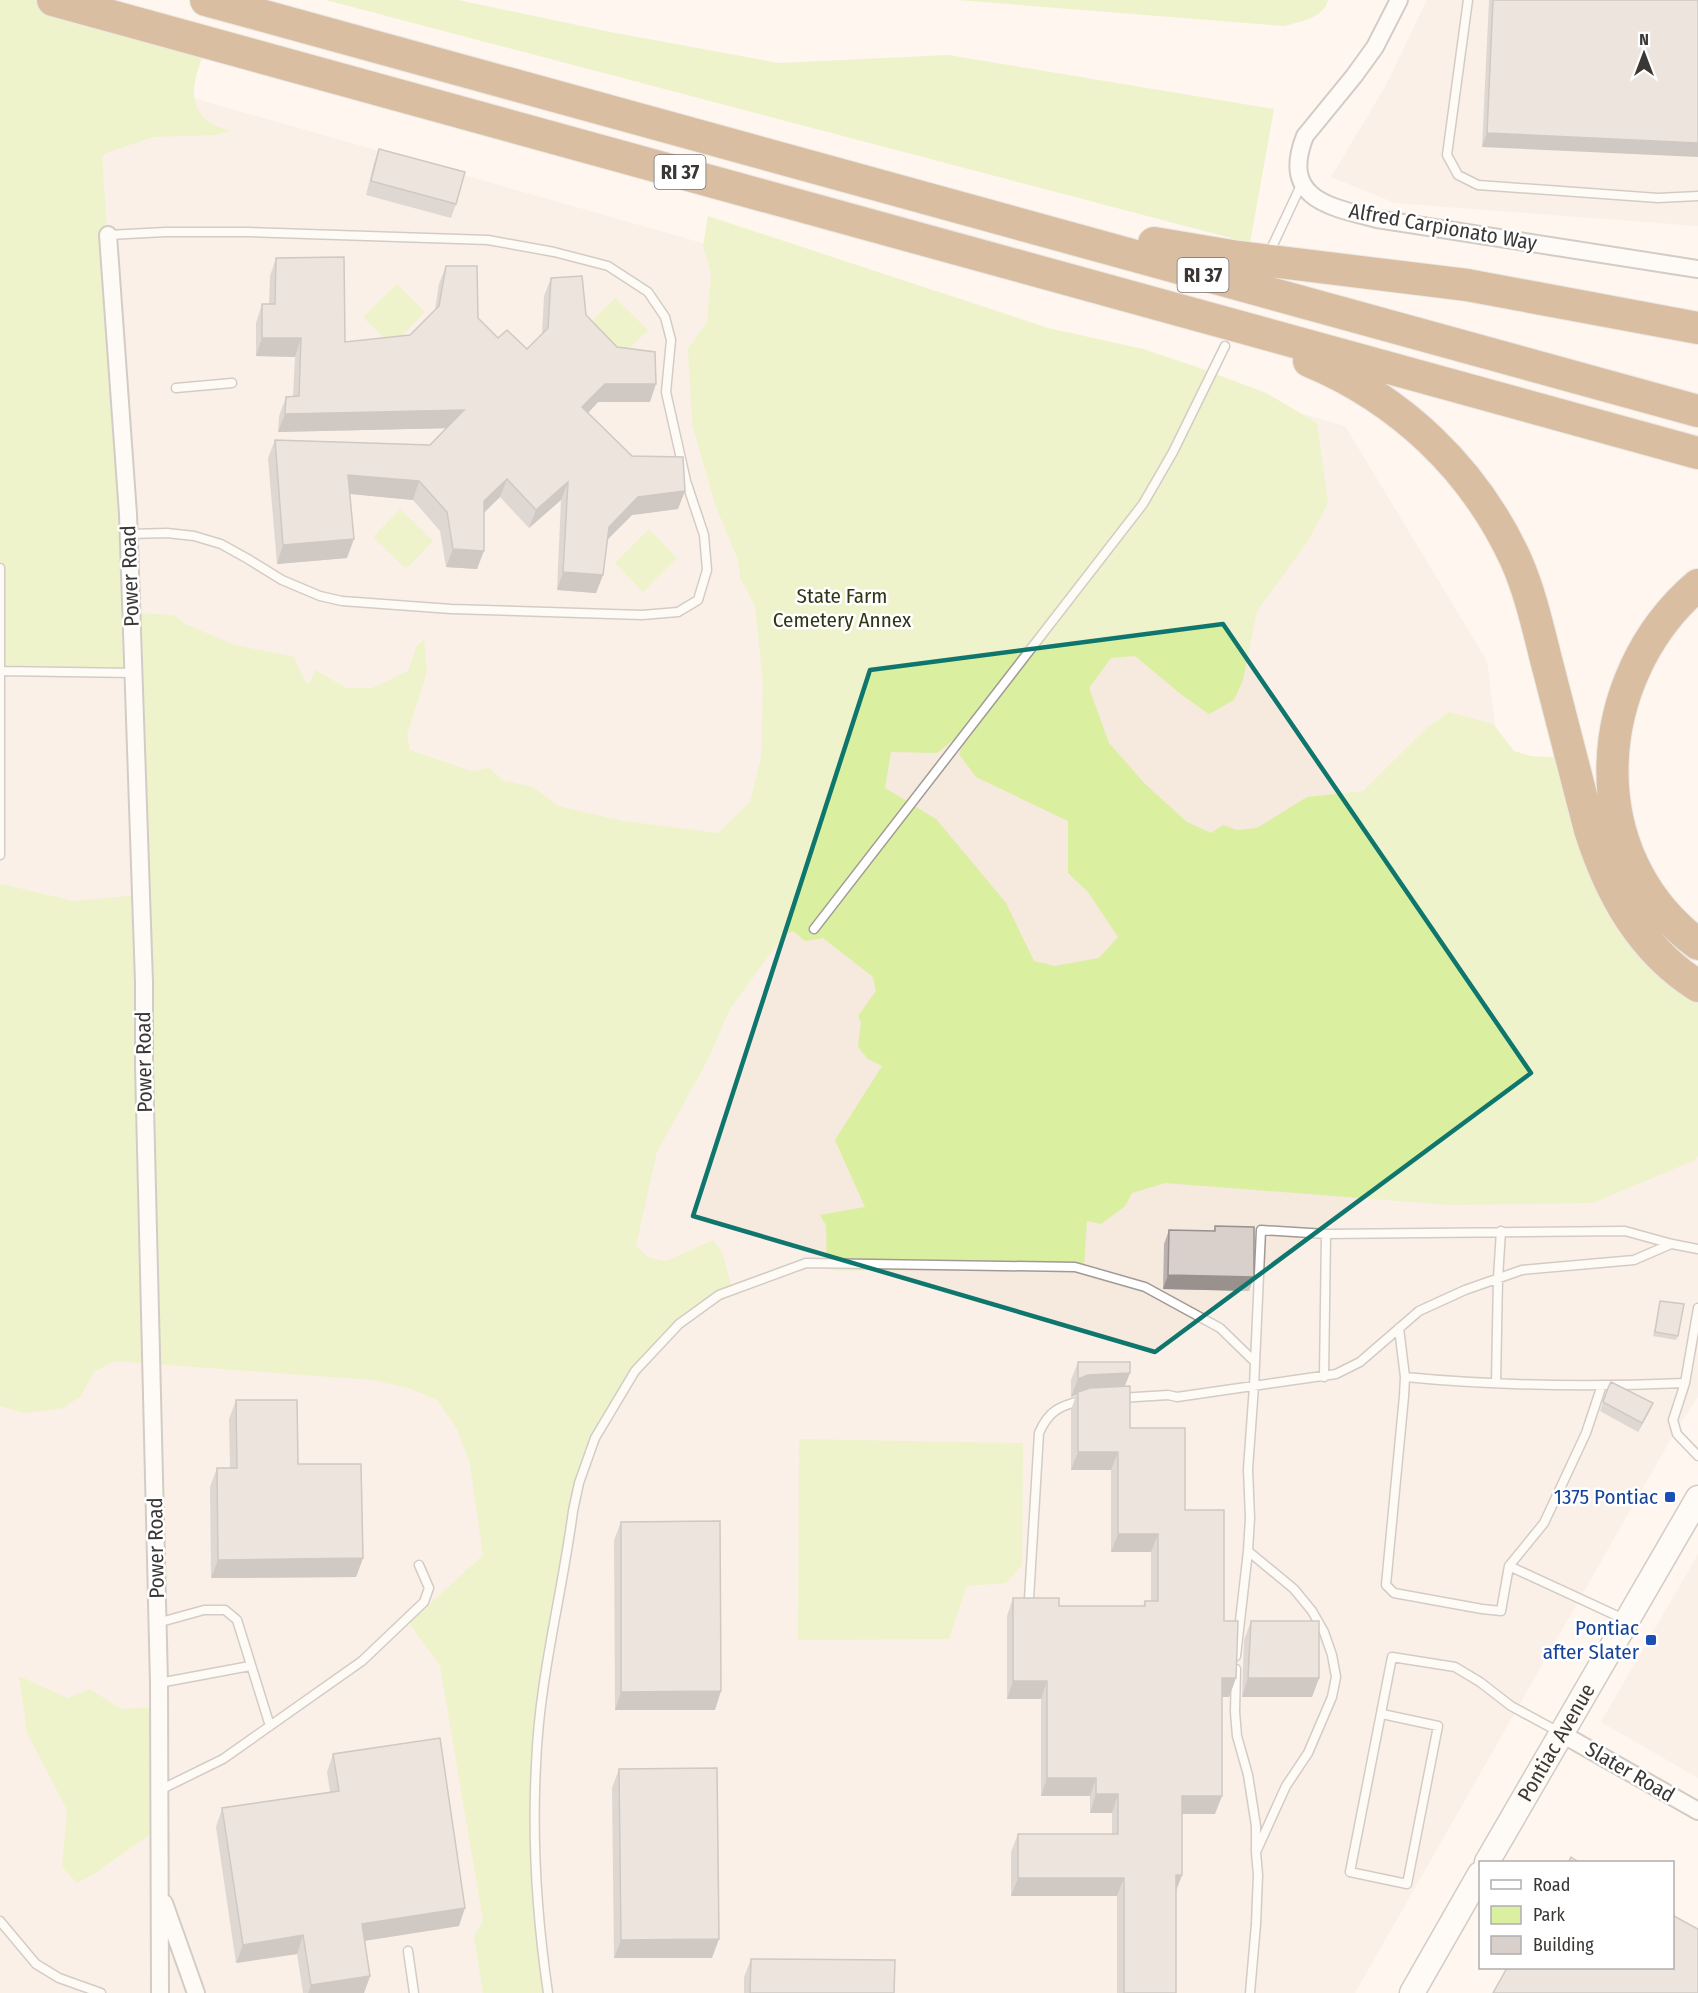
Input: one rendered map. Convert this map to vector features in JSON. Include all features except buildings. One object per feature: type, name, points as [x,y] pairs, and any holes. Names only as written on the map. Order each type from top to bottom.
[{"type":"highway","name":"RI 37","points":[[53,0],[1221,333],[1698,453]]},
{"type":"highway","name":"RI 37","points":[[206,0],[1698,411]]},
{"type":"highway","points":[[935,202],[1175,247],[1467,285],[1698,328]]},
{"type":"highway","points":[[1221,333],[1340,374],[1386,402],[1428,437],[1458,467],[1476,490],[1507,543],[1524,580],[1601,866],[1619,903],[1645,939],[1674,969],[1698,986]]},
{"type":"highway","points":[[1698,585],[1667,616],[1639,658],[1629,680],[1617,723],[1612,773],[1617,820],[1632,863],[1645,885],[1668,915],[1698,944]]},
{"type":"main road","name":"Pontiac Avenue","points":[[1488,1861],[1698,1498]]},
{"type":"main road","points":[[1412,1993],[1479,1876]]},
{"type":"street","points":[[1303,183],[1299,165],[1301,146],[1305,136],[1375,47],[1399,0]]},
{"type":"street","name":"Alfred Carpionato Way","points":[[1303,183],[1310,195],[1322,203],[1377,219],[1698,269]]},
{"type":"street","name":"Power Road","points":[[108,236],[128,534],[144,982],[159,1683],[159,1993]]},
{"type":"street","name":"Slater Road","points":[[1562,1734],[1698,1811]]},
{"type":"street","name":"Power Road","points":[[159,1890],[195,1993]]},
{"type":"lane","points":[[1468,0],[1447,155],[1458,175],[1478,185],[1658,198],[1698,196]]},
{"type":"lane","points":[[1272,247],[1303,183]]},
{"type":"lane","points":[[108,236],[175,232],[247,232],[488,240],[554,252],[608,266],[648,292],[665,317],[670,340],[666,392],[686,481],[704,535],[707,570],[698,600],[678,612],[642,615],[451,609],[342,601],[320,596],[282,580],[220,544],[194,536],[166,533],[128,534]]},
{"type":"lane","points":[[814,929],[1143,504],[1173,453],[1221,333]]},
{"type":"lane","points":[[176,388],[232,383]]},
{"type":"lane","points":[[0,568],[0,855]]},
{"type":"lane","points":[[0,671],[134,673]]},
{"type":"lane","points":[[1250,1993],[1258,1875],[1255,1816],[1248,1775],[1237,1736],[1235,1712],[1236,1651],[1250,1518],[1248,1468],[1261,1230],[1326,1234],[1625,1231],[1698,1249]]},
{"type":"lane","points":[[1496,1383],[1501,1231]]},
{"type":"lane","points":[[1324,1377],[1326,1234]]},
{"type":"lane","points":[[1113,1398],[1168,1395],[1177,1397],[1336,1374],[1360,1362],[1419,1311],[1465,1290],[1522,1270],[1634,1260],[1672,1244]]},
{"type":"lane","points":[[548,1993],[536,1867],[536,1764],[544,1692],[573,1511],[579,1483],[595,1438],[635,1371],[679,1324],[719,1295],[806,1263],[1075,1267],[1145,1287],[1220,1328],[1255,1362]]},
{"type":"lane","points":[[1698,1308],[1686,1383],[1673,1420],[1677,1434],[1698,1455]]},
{"type":"lane","points":[[1399,1328],[1405,1377],[1386,1585],[1394,1593],[1501,1611],[1509,1566],[1544,1523],[1586,1433],[1602,1385]]},
{"type":"lane","points":[[1405,1377],[1459,1383],[1602,1385],[1686,1383]]},
{"type":"lane","points":[[1029,1599],[1039,1433],[1043,1423],[1055,1409],[1082,1400],[1093,1399]]},
{"type":"lane","points":[[1248,1551],[1294,1589],[1312,1611],[1324,1632],[1332,1654],[1336,1677],[1332,1697],[1308,1753],[1286,1786],[1256,1852]]},
{"type":"lane","points":[[159,1790],[223,1759],[362,1661],[424,1602],[429,1588],[419,1565]]},
{"type":"lane","points":[[1509,1566],[1628,1621]]},
{"type":"lane","points":[[157,1623],[204,1610],[225,1610],[237,1620],[270,1726]]},
{"type":"lane","points":[[1382,1714],[1438,1726],[1407,1884],[1350,1872],[1392,1657],[1455,1667],[1480,1682],[1511,1706],[1562,1734]]},
{"type":"lane","points":[[159,1683],[250,1666]]},
{"type":"lane","points":[[0,1921],[36,1964],[59,1978],[101,1993]]},
{"type":"lane","points":[[408,1951],[414,1993]]},
{"type":"highlighted area","points":[[1223,624],[1531,1073],[1155,1352],[693,1216],[870,670]]},
{"type":"shaded area","points":[[1427,0],[1698,0],[1698,226],[1395,203],[1331,177],[1385,87]]},
{"type":"shaded area","points":[[0,43],[1345,426],[1487,661],[1508,828],[1698,1074],[1698,1397],[1676,1430],[1355,1993],[0,1993]]},
{"type":"shaded area","points":[[1698,1554],[1698,1778],[1601,1722]]},
{"type":"green space","name":"State Farm Cemetery Annex","points":[[0,0],[46,0],[206,46],[195,83],[195,102],[207,121],[231,131],[215,135],[153,137],[102,156],[133,613],[174,615],[185,624],[235,645],[294,657],[305,681],[309,684],[316,670],[346,688],[372,688],[408,671],[417,645],[424,640],[427,672],[407,735],[410,750],[471,771],[489,768],[504,781],[533,787],[558,806],[623,821],[718,833],[750,802],[761,757],[763,684],[755,606],[740,578],[738,560],[715,504],[692,424],[688,349],[707,322],[711,273],[703,246],[708,216],[1048,328],[1143,349],[1197,367],[1266,393],[1317,423],[1328,503],[1308,541],[1257,611],[1243,680],[1234,700],[1209,714],[1135,656],[1111,658],[1089,688],[1109,743],[1145,784],[1187,822],[1211,833],[1223,825],[1237,830],[1257,828],[1307,797],[1363,791],[1428,727],[1449,712],[1493,724],[1514,751],[1531,756],[1569,758],[1590,835],[1698,987],[1698,1156],[1695,1160],[1593,1203],[1450,1205],[1165,1183],[1132,1193],[1125,1206],[1101,1224],[1087,1221],[1084,1266],[1080,1268],[835,1271],[827,1268],[826,1225],[820,1215],[865,1207],[835,1140],[882,1066],[868,1059],[858,1047],[861,1022],[858,1016],[876,991],[873,977],[823,938],[805,941],[793,931],[785,934],[731,1007],[706,1063],[657,1152],[636,1245],[647,1257],[666,1261],[713,1240],[722,1252],[733,1290],[712,1303],[660,1347],[599,1431],[590,1449],[561,1588],[535,1765],[537,1881],[551,1993],[483,1993],[474,1936],[483,1921],[440,1666],[409,1623],[483,1555],[470,1464],[457,1429],[437,1400],[408,1388],[372,1380],[115,1361],[94,1372],[81,1396],[63,1408],[25,1413],[0,1406],[0,885],[74,901],[139,895],[134,674],[2,668]],"holes":[[[972,725],[959,754],[976,777],[1068,821],[1068,873],[1088,892],[1118,937],[1099,958],[1055,966],[1034,961],[1006,903],[936,819],[885,788],[891,752],[937,753]]]},
{"type":"green space","points":[[326,0],[458,0],[610,32],[779,63],[948,55],[1274,109],[1250,243]]},
{"type":"green space","points":[[958,0],[1328,0],[1322,11],[1316,15],[1284,26]]},
{"type":"green space","points":[[397,284],[425,312],[392,346],[363,317]]},
{"type":"green space","points":[[615,298],[648,330],[620,358],[587,326]]},
{"type":"green space","points":[[400,509],[433,541],[406,569],[373,537]]},
{"type":"green space","points":[[649,529],[677,558],[643,592],[615,563]]},
{"type":"green space","points":[[799,1439],[1023,1443],[1022,1565],[1006,1583],[967,1586],[949,1639],[798,1640]]},
{"type":"green space","points":[[19,1676],[68,1698],[90,1689],[121,1709],[160,1707],[159,1828],[77,1883],[62,1867],[67,1810],[27,1733]]},
{"type":"place","name":"1375 Pontiac","points":[[1670,1497]]},
{"type":"place","name":"Pontiac after Slater","points":[[1651,1640]]}]
